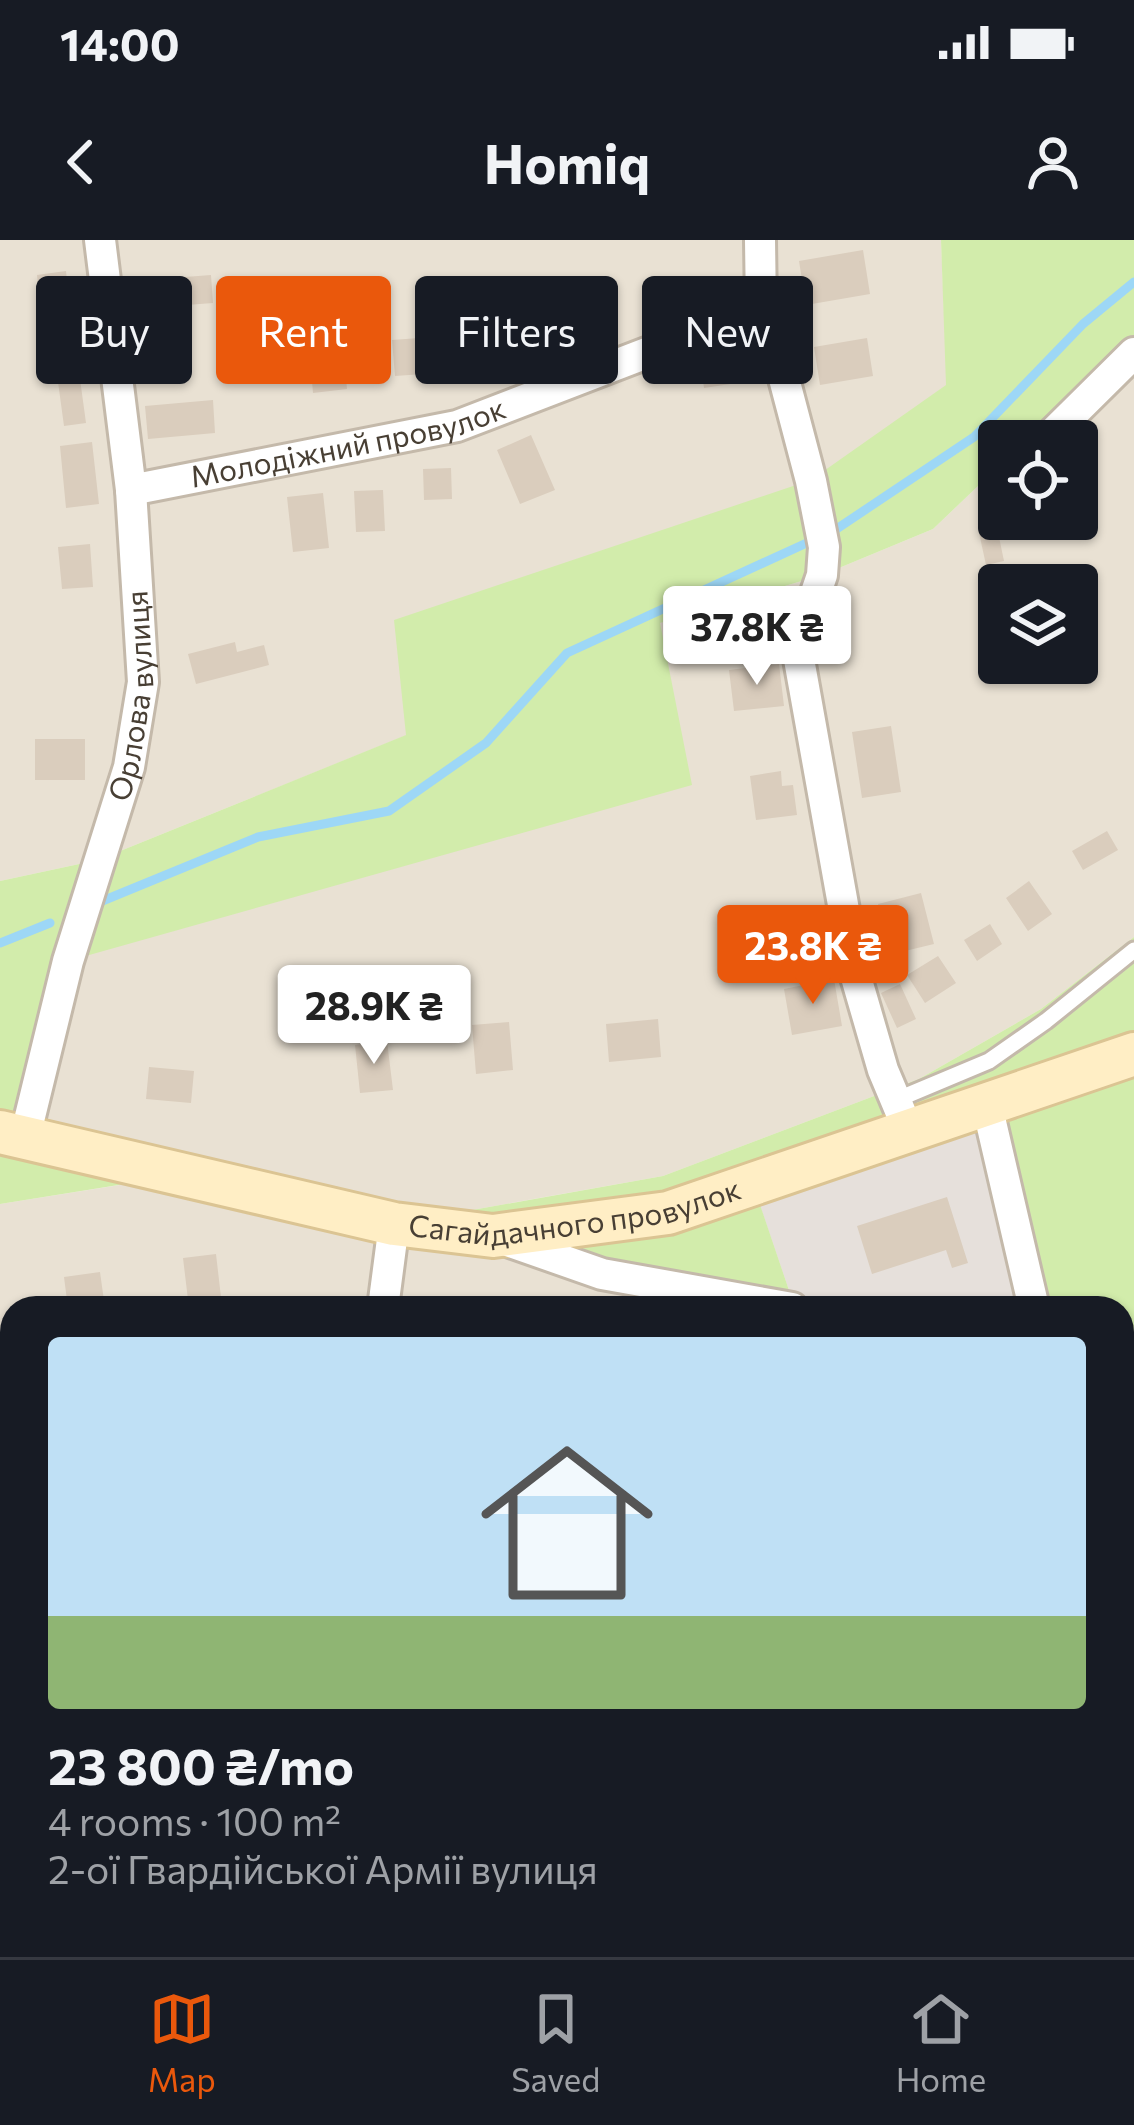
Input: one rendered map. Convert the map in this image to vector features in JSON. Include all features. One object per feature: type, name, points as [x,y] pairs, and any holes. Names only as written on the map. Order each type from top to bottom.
[{"type":"street","name":"Орлова вулиця","points":[[12,1135],[129,767],[143,682],[131,490],[100,240]]},
{"type":"street","points":[[760,240],[761,276]]},
{"type":"street","points":[[1066,420],[1134,353]]},
{"type":"street","name":"Молодіжний провулок","points":[[131,490],[457,427],[642,355]]},
{"type":"street","points":[[786,384],[824,547],[822,575],[797,648],[856,977],[902,1116]]},
{"type":"street","name":"Сагайдачного провулок","points":[[12,1135],[394,1224],[493,1236],[668,1213],[902,1116],[987,1105],[1134,1054]]},
{"type":"street","points":[[987,1105],[1031,1296]]},
{"type":"street","points":[[384,1296],[394,1224]]},
{"type":"street","points":[[493,1236],[602,1274],[725,1296]]},
{"type":"lane","points":[[902,1116],[1046,1021],[1134,950]]},
{"type":"shaded area","points":[[0,240],[941,240],[947,385],[811,481],[407,735],[98,860],[0,881]]},
{"type":"shaded area","points":[[1134,341],[1134,937],[1041,1009],[919,1079],[663,1176],[399,1223],[737,1296],[0,1296],[0,1204],[183,1175],[25,1137],[68,961],[659,623],[822,575],[933,529],[978,486],[978,540],[1098,540],[1098,420],[1048,420]]},
{"type":"shaded area","points":[[987,1105],[1031,1296],[791,1296],[753,1185]]},
{"type":"green space","points":[[941,240],[1134,240],[1134,341],[1048,420],[978,420],[978,486],[933,529],[822,575],[660,623],[692,785],[68,961],[25,1137],[187,1174],[0,1204],[0,881],[98,860],[406,735],[394,620],[811,480],[946,385]]},
{"type":"green space","points":[[1134,937],[1134,1296],[1031,1296],[986,1105],[753,1184],[791,1296],[738,1296],[394,1224],[663,1176],[919,1079],[1041,1009]]},
{"type":"building","points":[[863,250],[870,294],[813,304],[813,276],[801,276],[799,261]]},
{"type":"building","points":[[211,275],[213,303],[192,305],[192,276]]},
{"type":"building","points":[[415,338],[415,375],[395,376],[392,340]]},
{"type":"building","points":[[867,338],[873,376],[820,385],[814,347]]},
{"type":"building","points":[[58,384],[81,384],[86,423],[64,426]]},
{"type":"building","points":[[312,384],[347,384],[347,389],[313,393]]},
{"type":"building","points":[[213,400],[215,433],[148,439],[145,406]]},
{"type":"building","points":[[531,435],[555,490],[520,504],[497,450]]},
{"type":"building","points":[[92,442],[99,504],[66,508],[60,446]]},
{"type":"building","points":[[451,468],[452,499],[424,500],[423,469]]},
{"type":"building","points":[[383,490],[385,531],[356,532],[354,491]]},
{"type":"building","points":[[323,493],[329,548],[293,552],[287,497]]},
{"type":"building","points":[[981,540],[1000,540],[1004,561],[986,564]]},
{"type":"building","points":[[90,544],[93,587],[62,589],[58,547]]},
{"type":"building","points":[[780,617],[785,651],[735,659],[730,624]]},
{"type":"building","points":[[235,642],[237,652],[264,645],[269,665],[196,684],[188,654]]},
{"type":"building","points":[[779,664],[784,706],[734,711],[729,670]]},
{"type":"building","points":[[891,726],[901,792],[862,798],[852,732]]},
{"type":"building","points":[[35,739],[85,739],[85,780],[35,780]]},
{"type":"building","points":[[781,771],[782,786],[793,785],[797,815],[756,820],[750,776]]},
{"type":"building","points":[[1107,831],[1118,850],[1083,870],[1072,851]]},
{"type":"building","points":[[1029,881],[1052,914],[1028,931],[1006,898]]},
{"type":"building","points":[[921,893],[934,944],[905,951],[903,943],[889,947],[878,904]]},
{"type":"building","points":[[990,924],[1002,944],[977,961],[964,940]]},
{"type":"building","points":[[938,956],[956,983],[925,1003],[907,975]]},
{"type":"building","points":[[834,979],[842,1026],[792,1035],[784,989]]},
{"type":"building","points":[[900,984],[916,1019],[897,1028],[881,993]]},
{"type":"building","points":[[658,1019],[661,1057],[609,1062],[606,1024]]},
{"type":"building","points":[[509,1022],[513,1070],[476,1074],[472,1025]]},
{"type":"building","points":[[387,1041],[393,1090],[360,1093],[355,1045]]},
{"type":"building","points":[[149,1067],[194,1071],[191,1103],[146,1099]]},
{"type":"building","points":[[947,1197],[968,1263],[952,1268],[946,1250],[872,1274],[857,1226]]},
{"type":"building","points":[[216,1254],[221,1296],[188,1296],[183,1258]]},
{"type":"building","points":[[100,1272],[103,1296],[66,1296],[64,1277]]},
{"type":"waterway","points":[[835,530],[974,437],[1083,324],[1134,282]]},
{"type":"waterway","points":[[95,904],[258,837],[389,811],[486,743],[567,653],[811,541]]},
{"type":"waterway","points":[[0,943],[50,923]]}]
